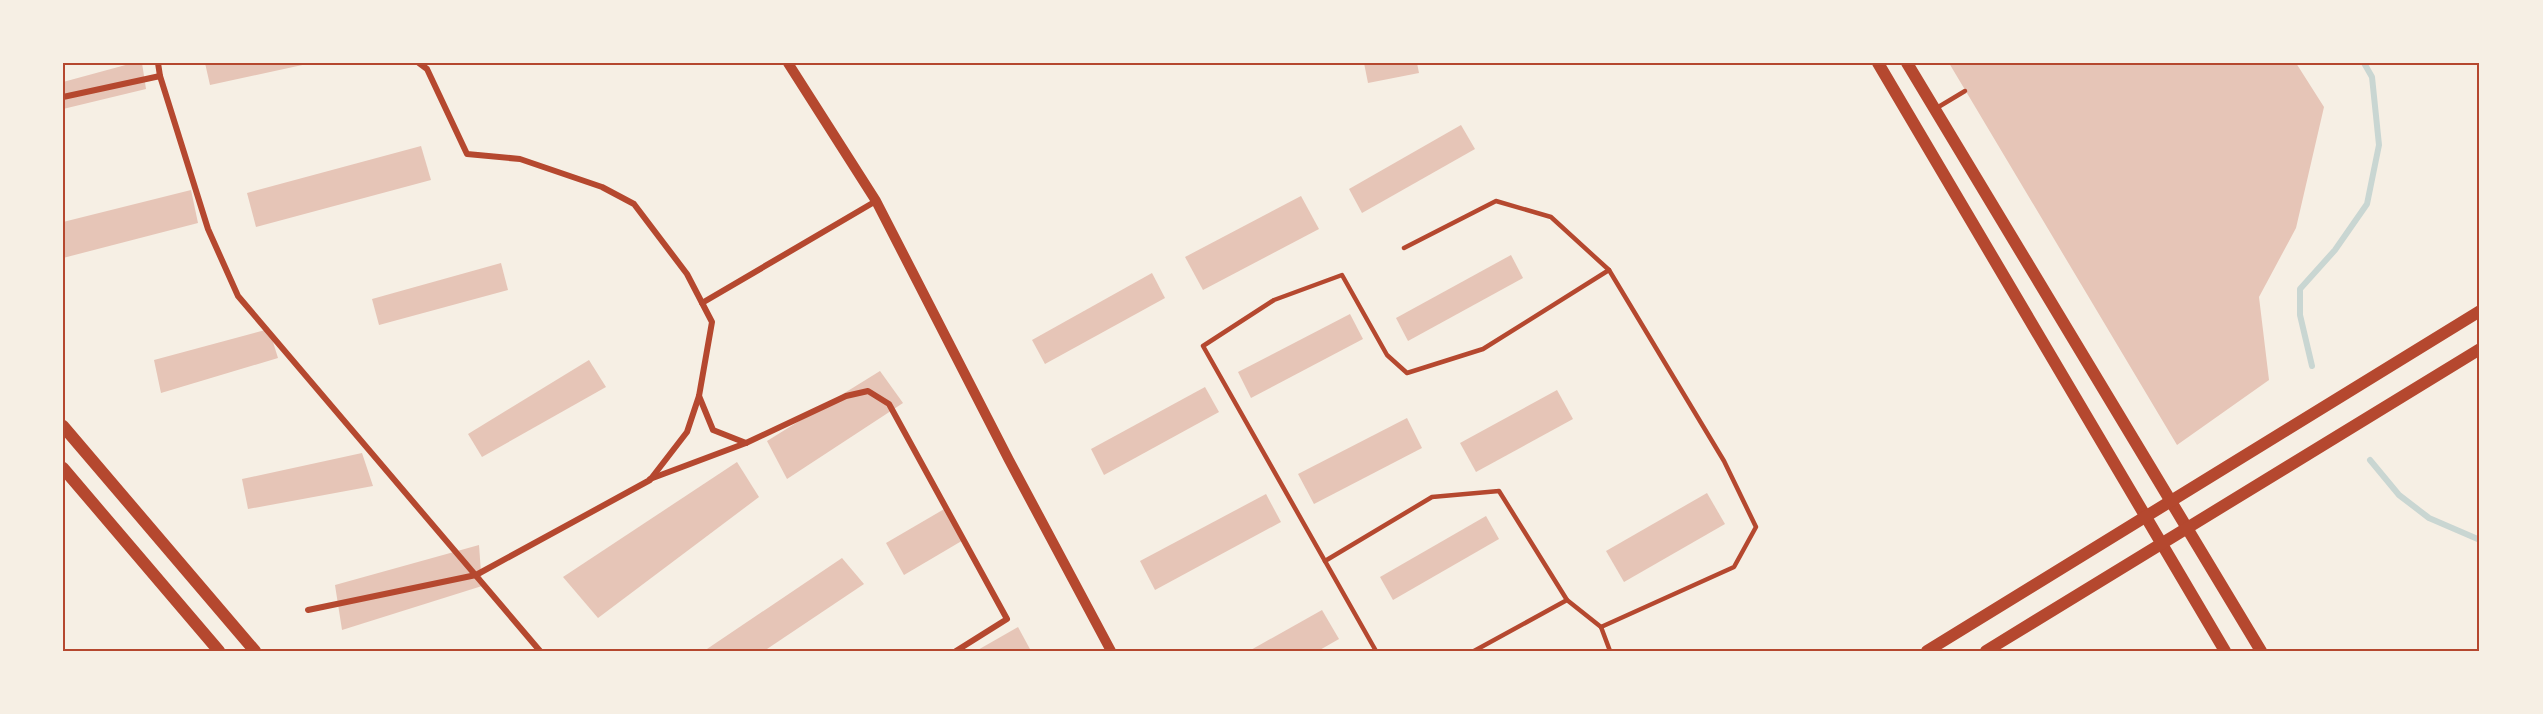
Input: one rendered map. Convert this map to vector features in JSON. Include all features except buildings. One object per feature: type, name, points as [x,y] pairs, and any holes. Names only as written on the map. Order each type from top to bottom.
[{"type":"main road","points":[[1878,63],[2225,651]]},
{"type":"main road","points":[[1907,63],[2261,651]]},
{"type":"main road","points":[[1927,651],[2146,519],[2480,311]]},
{"type":"main road","points":[[1986,651],[2480,349]]},
{"type":"main road","points":[[63,426],[255,651]]},
{"type":"main road","points":[[63,468],[219,651]]},
{"type":"street","points":[[158,63],[160,76],[208,229],[238,296],[540,651]]},
{"type":"street","points":[[419,63],[427,69],[467,154],[520,159],[602,187],[634,204],[687,274],[712,322],[699,396],[687,432],[650,480]]},
{"type":"street","points":[[788,63],[876,201],[1009,460],[1111,651]]},
{"type":"street","points":[[63,97],[160,76]]},
{"type":"street","points":[[702,303],[876,201]]},
{"type":"street","points":[[308,610],[476,575],[650,480],[746,443],[846,396],[868,391],[889,404],[1007,619],[956,651]]},
{"type":"street","points":[[699,396],[712,430],[746,443]]},
{"type":"lane","points":[[1935,109],[1965,91]]},
{"type":"lane","points":[[1404,248],[1496,201],[1551,217],[1609,270],[1724,461],[1755,527],[1734,567],[1601,627]]},
{"type":"lane","points":[[1376,651],[1203,346],[1274,300],[1342,275],[1388,355],[1407,373],[1483,349],[1609,270]]},
{"type":"lane","points":[[1325,561],[1432,497],[1499,491],[1567,600],[1601,627],[1610,651]]},
{"type":"lane","points":[[1474,651],[1567,600]]},
{"type":"waterway","points":[[2312,366],[2300,315],[2300,289],[2335,250],[2367,204],[2379,145],[2372,77],[2364,63]]},
{"type":"waterway","points":[[2370,460],[2399,495],[2429,518],[2480,540]]}]
